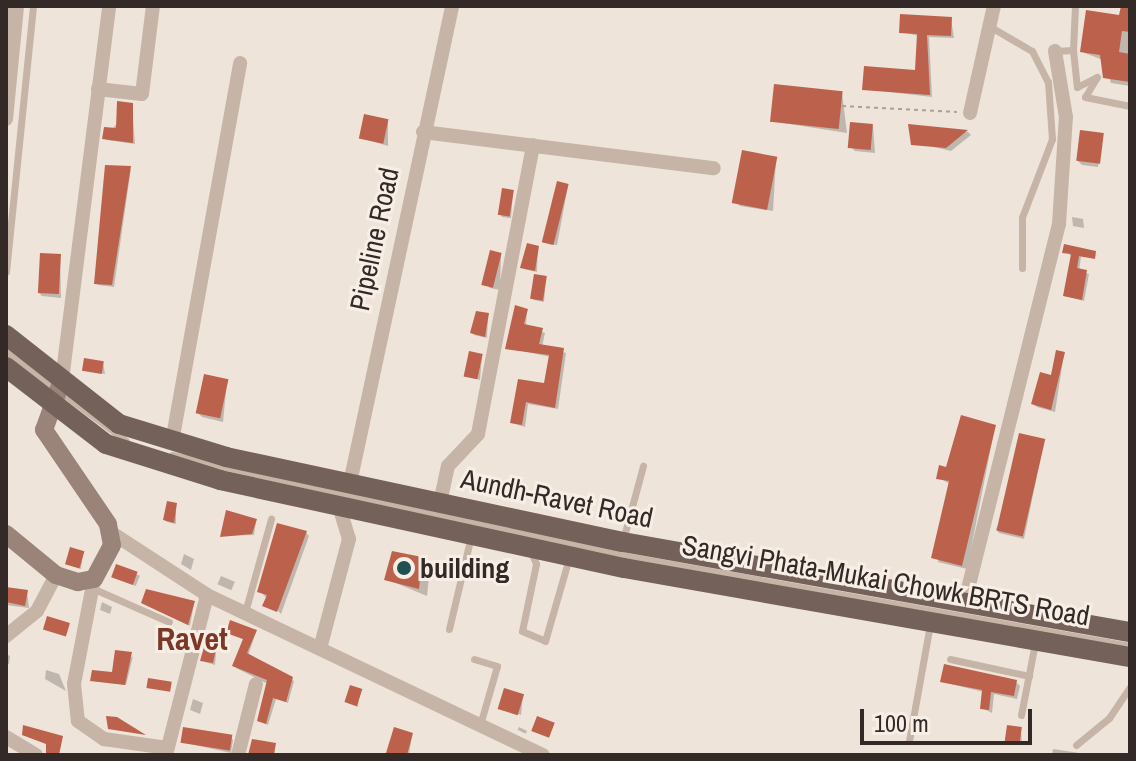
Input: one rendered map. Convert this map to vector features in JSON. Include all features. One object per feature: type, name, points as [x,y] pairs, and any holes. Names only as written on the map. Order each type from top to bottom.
[{"type":"main road","name":"Aundh-Ravet Road","points":[[6,335],[106,444],[137,458],[571,556],[1130,657]]},
{"type":"main road","name":"Aundh-Ravet Road","points":[[6,367],[119,424],[172,442],[623,542],[966,597],[1130,632]]},
{"type":"main road","points":[[6,534],[56,575],[93,584],[112,533],[44,430],[56,390]]},
{"type":"street","points":[[6,119],[17,6]]},
{"type":"street","points":[[56,390],[109,6]]},
{"type":"street","points":[[98,89],[142,94],[153,6]]},
{"type":"street","name":"Pipeline Road","points":[[350,483],[452,6]]},
{"type":"street","points":[[970,113],[994,6]]},
{"type":"street","points":[[966,597],[1059,224],[1066,117],[1055,51]]},
{"type":"street","points":[[172,442],[240,63]]},
{"type":"street","points":[[423,132],[714,168]]},
{"type":"street","points":[[440,503],[448,466],[478,434],[533,145]]},
{"type":"street","points":[[321,645],[349,539],[339,506]]},
{"type":"street","points":[[112,533],[207,595],[321,645],[543,755]]},
{"type":"street","points":[[6,636],[37,611],[56,575]]},
{"type":"street","points":[[93,584],[74,684],[78,721],[104,739],[166,752],[207,595]]},
{"type":"street","points":[[238,755],[256,684]]},
{"type":"street","points":[[6,737],[36,755]]},
{"type":"lane","points":[[6,272],[33,6]]},
{"type":"lane","points":[[1075,6],[1073,50],[1077,87],[1097,77],[1085,97],[1130,106]]},
{"type":"lane","points":[[989,26],[1032,51],[1048,82],[1052,139],[1022,217],[1022,268]]},
{"type":"lane","points":[[1055,51],[1073,50]]},
{"type":"lane","name":"Sangvi Phata-Mukai Chowk BRTS Road","points":[[6,351],[123,439],[223,468],[626,556],[1130,646]]},
{"type":"lane","points":[[623,542],[643,466]]},
{"type":"lane","points":[[245,612],[271,519]]},
{"type":"lane","points":[[449,629],[471,534]]},
{"type":"lane","points":[[526,546],[536,564],[522,631],[530,639],[551,638],[562,568],[571,556]]},
{"type":"lane","points":[[93,584],[169,622]]},
{"type":"lane","points":[[909,741],[930,622]]},
{"type":"lane","points":[[1021,715],[1036,641]]},
{"type":"lane","points":[[474,659],[497,666],[480,725]]},
{"type":"lane","points":[[950,659],[1029,676]]},
{"type":"lane","points":[[1076,745],[1109,718],[1130,687]]},
{"type":"path","points":[[842,106],[970,113]]},
{"type":"building","points":[[1121,6],[1130,6],[1130,32],[1122,31],[1119,52],[1130,54],[1130,82],[1103,78],[1100,55],[1080,52],[1086,10],[1119,15]]},
{"type":"building","points":[[900,14],[952,17],[951,36],[927,35],[930,95],[862,90],[864,66],[915,70],[917,34],[899,33]]},
{"type":"building","points":[[774,84],[843,91],[839,129],[770,122]]},
{"type":"building","points":[[117,101],[133,103],[133,143],[102,139],[104,127],[116,128]]},
{"type":"building","points":[[364,114],[388,119],[383,144],[359,138]]},
{"type":"building","points":[[850,122],[873,124],[871,150],[848,148]]},
{"type":"building","points":[[908,124],[968,130],[946,148],[911,145]]},
{"type":"building","points":[[1080,130],[1104,133],[1100,164],[1076,161]]},
{"type":"building","points":[[742,150],[777,157],[767,210],[732,203]]},
{"type":"building","points":[[105,165],[131,166],[112,285],[94,284]]},
{"type":"building","points":[[557,181],[569,184],[553,245],[542,242]]},
{"type":"building","points":[[502,188],[514,190],[510,217],[498,215]]},
{"type":"building","points":[[527,243],[539,246],[535,271],[520,268]]},
{"type":"building","points":[[1064,244],[1096,251],[1095,259],[1079,256],[1077,268],[1087,270],[1082,300],[1063,296],[1071,254],[1062,253]]},
{"type":"building","points":[[490,250],[502,253],[493,288],[481,285]]},
{"type":"building","points":[[40,253],[61,254],[59,294],[38,293]]},
{"type":"building","points":[[534,274],[547,276],[543,301],[530,299]]},
{"type":"building","points":[[515,305],[528,309],[524,324],[543,328],[539,344],[564,348],[555,408],[526,402],[522,425],[510,423],[518,379],[544,383],[549,355],[505,349]]},
{"type":"building","points":[[476,311],[489,313],[485,337],[470,333]]},
{"type":"building","points":[[1056,350],[1065,352],[1051,410],[1031,404],[1040,372],[1051,375]]},
{"type":"building","points":[[469,351],[483,354],[477,379],[464,376]]},
{"type":"building","points":[[84,358],[104,361],[102,374],[82,371]]},
{"type":"building","points":[[204,374],[228,379],[220,418],[196,413]]},
{"type":"building","points":[[961,415],[996,425],[962,566],[931,558],[949,481],[936,479],[939,465],[946,467]]},
{"type":"building","points":[[1019,433],[1045,439],[1023,537],[997,530]]},
{"type":"building","points":[[167,501],[177,503],[174,523],[163,520]]},
{"type":"building","points":[[226,510],[257,519],[252,534],[220,537]]},
{"type":"building","points":[[277,523],[307,531],[277,612],[262,606],[267,595],[257,592]]},
{"type":"building","points":[[70,547],[84,551],[79,568],[65,564]]},
{"type":"building","name":"building","points":[[392,551],[422,557],[419,589],[384,580]]},
{"type":"building","points":[[116,564],[138,572],[133,585],[111,577]]},
{"type":"building","points":[[6,587],[28,590],[25,606],[6,602]]},
{"type":"building","points":[[146,589],[195,601],[188,625],[141,603]]},
{"type":"building","points":[[47,616],[70,623],[66,636],[43,629]]},
{"type":"building","points":[[230,620],[257,630],[247,653],[293,677],[286,702],[273,698],[266,724],[257,721],[267,680],[232,666],[243,639],[226,633]]},
{"type":"building","points":[[207,637],[218,639],[213,663],[200,661]]},
{"type":"building","points":[[115,650],[132,652],[125,685],[90,681],[92,670],[112,672]]},
{"type":"building","points":[[944,664],[1017,680],[1014,696],[991,692],[989,710],[980,709],[982,690],[940,682]]},
{"type":"building","points":[[148,678],[172,682],[170,692],[146,688]]},
{"type":"building","points":[[350,685],[362,689],[357,706],[344,702]]},
{"type":"building","points":[[504,688],[524,694],[518,715],[498,709]]},
{"type":"building","points":[[106,716],[117,717],[146,735],[108,729]]},
{"type":"building","points":[[537,716],[555,723],[549,738],[531,731]]},
{"type":"building","points":[[23,725],[63,736],[59,755],[46,755],[46,744],[22,735]]},
{"type":"building","points":[[1007,725],[1022,727],[1020,743],[1005,741]]},
{"type":"building","points":[[183,727],[232,735],[230,751],[180,743]]},
{"type":"building","points":[[394,727],[413,733],[407,755],[386,753]]},
{"type":"building","points":[[252,739],[276,743],[274,755],[248,755]]},
{"type":"place","name":"building","points":[[404,568]]},
{"type":"district","name":"Ravet","points":[[192,639]]}]
